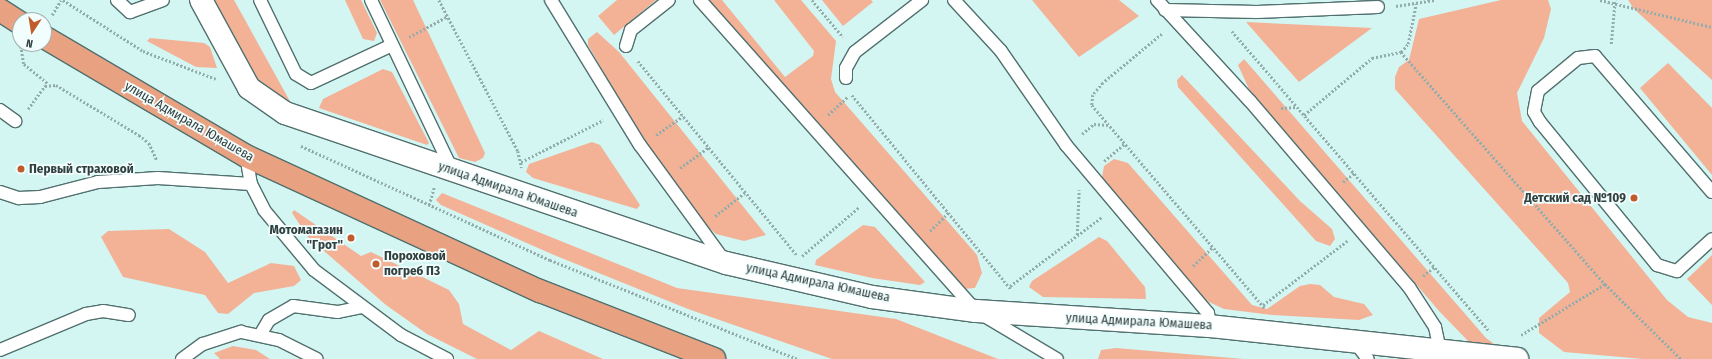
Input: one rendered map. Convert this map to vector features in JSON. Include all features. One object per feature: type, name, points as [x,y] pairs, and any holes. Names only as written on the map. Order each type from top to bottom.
[{"type":"main road","points":[[0,10],[12,18]]},
{"type":"main road","name":"улица Адмирала Юмашева","points":[[52,42],[246,156],[540,291],[714,359]]},
{"type":"street","name":"улица Адмирала Юмашева","points":[[201,0],[249,88],[285,113],[726,263],[822,286],[976,311],[1210,326],[1440,350],[1515,350]]},
{"type":"lane","points":[[118,0],[130,12],[163,0]]},
{"type":"lane","points":[[260,0],[296,74],[311,83],[392,45]]},
{"type":"lane","points":[[371,0],[452,170]]},
{"type":"lane","points":[[551,0],[640,145],[699,229],[726,263]]},
{"type":"lane","points":[[626,46],[631,30],[669,0]]},
{"type":"lane","points":[[700,0],[871,197],[976,311],[1057,359]]},
{"type":"lane","points":[[846,78],[846,68],[855,52],[922,0]]},
{"type":"lane","points":[[954,0],[1001,51],[1066,145],[1208,314],[1210,326]]},
{"type":"lane","points":[[1157,0],[1176,23],[1250,101],[1361,231],[1424,309],[1435,326],[1440,350]]},
{"type":"lane","points":[[1165,10],[1216,12],[1310,5],[1378,7]]},
{"type":"lane","points":[[1712,192],[1595,56],[1578,58],[1538,91],[1534,112],[1540,122],[1657,265],[1677,271],[1712,239]]},
{"type":"lane","points":[[0,110],[15,121]]},
{"type":"lane","points":[[246,156],[251,184],[264,210],[314,270],[401,335],[447,359]]},
{"type":"lane","points":[[0,192],[19,198],[40,197],[98,182],[158,178],[251,184]]},
{"type":"lane","points":[[260,335],[269,320],[293,306],[338,312],[362,306]]},
{"type":"lane","points":[[0,350],[86,314],[103,311],[129,315]]},
{"type":"lane","points":[[182,359],[226,334],[260,335],[279,340],[317,359]]},
{"type":"lane","points":[[1354,341],[1368,359]]},
{"type":"path","points":[[63,0],[143,51],[188,71],[249,88]]},
{"type":"path","points":[[439,0],[521,162],[516,192]]},
{"type":"path","points":[[812,0],[855,52]]},
{"type":"path","points":[[1378,7],[1416,4],[1435,0]]},
{"type":"path","points":[[1600,0],[1712,27]]},
{"type":"path","points":[[1608,70],[1614,0]]},
{"type":"path","points":[[1304,115],[1372,58],[1401,52],[1408,44],[1416,4]]},
{"type":"path","points":[[1216,12],[1497,337]]},
{"type":"path","points":[[392,45],[448,16]]},
{"type":"path","points":[[1176,23],[1093,94],[1092,105],[1288,334]]},
{"type":"path","points":[[626,46],[822,286]]},
{"type":"path","points":[[22,52],[24,64],[49,84],[149,143],[157,157],[158,178]]},
{"type":"path","points":[[1401,52],[1605,284],[1681,359]]},
{"type":"path","points":[[846,78],[850,94],[1010,286],[1118,206]]},
{"type":"path","points":[[15,121],[23,116],[49,84]]},
{"type":"path","points":[[812,130],[850,94]]},
{"type":"path","points":[[521,162],[619,112]]},
{"type":"path","points":[[640,145],[683,116]]},
{"type":"path","points":[[1066,145],[1094,124],[1108,125]]},
{"type":"path","points":[[296,143],[550,260],[797,359]]},
{"type":"path","points":[[1089,172],[1124,144]]},
{"type":"path","points":[[664,180],[709,147]]},
{"type":"path","points":[[1077,236],[1081,162]]},
{"type":"path","points":[[699,229],[746,192]]},
{"type":"path","points":[[800,258],[871,197]]},
{"type":"path","points":[[916,245],[949,212]]},
{"type":"path","points":[[1263,305],[1361,231]]},
{"type":"path","points":[[1179,280],[1213,247]]},
{"type":"path","points":[[1515,350],[1605,284]]},
{"type":"shaded area","points":[[211,0],[234,0],[292,105],[259,85]]},
{"type":"shaded area","points":[[345,0],[361,0],[377,33],[374,41],[363,39]]},
{"type":"shaded area","points":[[380,0],[413,0],[485,153],[483,158],[475,162],[459,158]]},
{"type":"shaded area","points":[[617,0],[656,0],[614,35],[598,16]]},
{"type":"shaded area","points":[[707,0],[722,0],[785,77],[813,56],[814,51],[774,0],[801,0],[836,41],[831,79],[835,92],[977,255],[982,273],[975,288],[964,289]]},
{"type":"shaded area","points":[[822,0],[871,0],[873,2],[843,26]]},
{"type":"shaded area","points":[[1032,0],[1119,0],[1139,16],[1079,57]]},
{"type":"shaded area","points":[[1501,0],[1548,0],[1551,9],[1544,38],[1517,93],[1522,121],[1667,300],[1688,317],[1712,323],[1712,359],[1643,359],[1564,352],[1539,333],[1539,318],[1570,292],[1568,283],[1395,89],[1395,77],[1399,67],[1409,60],[1419,19]]},
{"type":"shaded area","points":[[1628,0],[1712,0],[1712,80],[1634,9]]},
{"type":"shaded area","points":[[1246,22],[1372,28],[1299,82]]},
{"type":"shaded area","points":[[597,32],[619,52],[766,235],[744,241],[716,234],[702,222],[631,120],[588,45],[588,39]]},
{"type":"shaded area","points":[[150,38],[204,43],[210,47],[217,68],[196,67],[147,41]]},
{"type":"shaded area","points":[[1244,59],[1486,338],[1497,346],[1472,345],[1439,311],[1249,89],[1238,65]]},
{"type":"shaded area","points":[[1668,63],[1712,108],[1712,175],[1640,88]]},
{"type":"shaded area","points":[[383,69],[392,72],[429,143],[427,145],[319,108],[323,99]]},
{"type":"shaded area","points":[[1182,75],[1300,201],[1332,229],[1335,239],[1330,246],[1316,241],[1178,87],[1177,80]]},
{"type":"shaded area","points":[[592,142],[600,145],[640,205],[637,209],[533,178],[526,172],[529,164]]},
{"type":"shaded area","points":[[1114,159],[1128,163],[1252,305],[1267,309],[1300,286],[1310,284],[1320,285],[1334,297],[1364,304],[1373,315],[1359,320],[1273,315],[1224,309],[1209,302],[1184,279],[1102,177],[1104,166]]},
{"type":"shaded area","points":[[442,193],[677,288],[896,319],[998,359],[832,359],[688,309],[554,255],[441,205],[436,200]]},
{"type":"shaded area","name":"Пороховой погреб П3","points":[[294,210],[361,256],[371,252],[449,290],[459,304],[463,324],[511,350],[539,331],[603,359],[477,359],[427,334],[386,305],[308,237],[292,213]]},
{"type":"shaded area","points":[[863,225],[875,227],[925,282],[920,285],[872,278],[815,265],[816,260]]},
{"type":"shaded area","points":[[169,229],[205,252],[228,283],[271,263],[294,266],[301,280],[294,286],[254,293],[228,314],[218,313],[205,295],[123,277],[101,237],[108,231]]},
{"type":"shaded area","points":[[1099,237],[1107,241],[1145,287],[1146,299],[1043,297],[1029,287],[1032,281]]},
{"type":"shaded area","points":[[1712,255],[1712,305],[1687,279]]},
{"type":"shaded area","points":[[233,346],[256,350],[270,359],[220,359],[214,353]]},
{"type":"shaded area","points":[[1116,348],[1244,359],[1098,359],[1101,350]]},
{"type":"place","name":"Первый страховой","points":[[21,169]]},
{"type":"place","name":"Детский сад №109","points":[[1634,198]]},
{"type":"place","name":"Мотомагазин \"Грот\"","points":[[351,238]]},
{"type":"place","name":"Пороховой погреб П3","points":[[376,264]]}]
